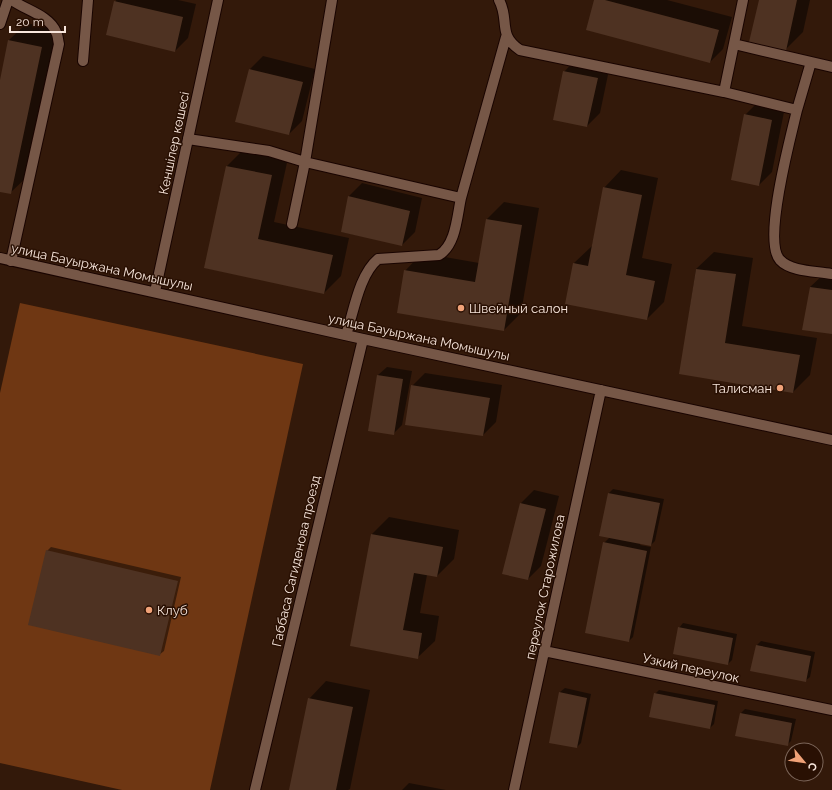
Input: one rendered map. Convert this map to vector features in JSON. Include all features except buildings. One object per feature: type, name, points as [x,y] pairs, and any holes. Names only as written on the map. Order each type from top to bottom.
[{"type":"street","points":[[0,24],[8,0]]},
{"type":"street","points":[[11,261],[59,44],[56,32],[50,23],[42,17],[20,7],[12,0]]},
{"type":"street","points":[[83,61],[88,0]]},
{"type":"street","name":"Кеншілер көшесі","points":[[155,292],[218,0]]},
{"type":"street","points":[[292,224],[305,162],[332,0]]},
{"type":"street","points":[[346,335],[365,273],[371,264],[378,259],[439,256],[446,251],[451,240],[461,198],[506,37],[503,8],[499,0]]},
{"type":"street","points":[[724,92],[743,0]]},
{"type":"street","points":[[506,37],[512,45],[520,50],[724,92],[797,110]]},
{"type":"street","points":[[734,44],[832,67]]},
{"type":"street","points":[[811,62],[797,110],[776,203],[774,249],[780,260],[790,266],[832,274]]},
{"type":"street","points":[[188,139],[268,151],[305,162],[461,198]]},
{"type":"street","name":"улица Бауыржана Момышулы","points":[[0,258],[363,339],[832,440]]},
{"type":"street","name":"Габбаса Сагиденова проезд","points":[[255,790],[363,339]]},
{"type":"street","name":"переулок Старожилова","points":[[514,790],[601,390]]},
{"type":"street","name":"Узкий переулок","points":[[544,651],[832,710]]},
{"type":"shaded area","points":[[20,303],[303,364],[210,790],[122,790],[0,763],[0,393]]},
{"type":"place","name":"Швейный салон","points":[[461,308]]},
{"type":"place","name":"Талисман","points":[[780,388]]},
{"type":"place","name":"Клуб","points":[[149,610]]}]
